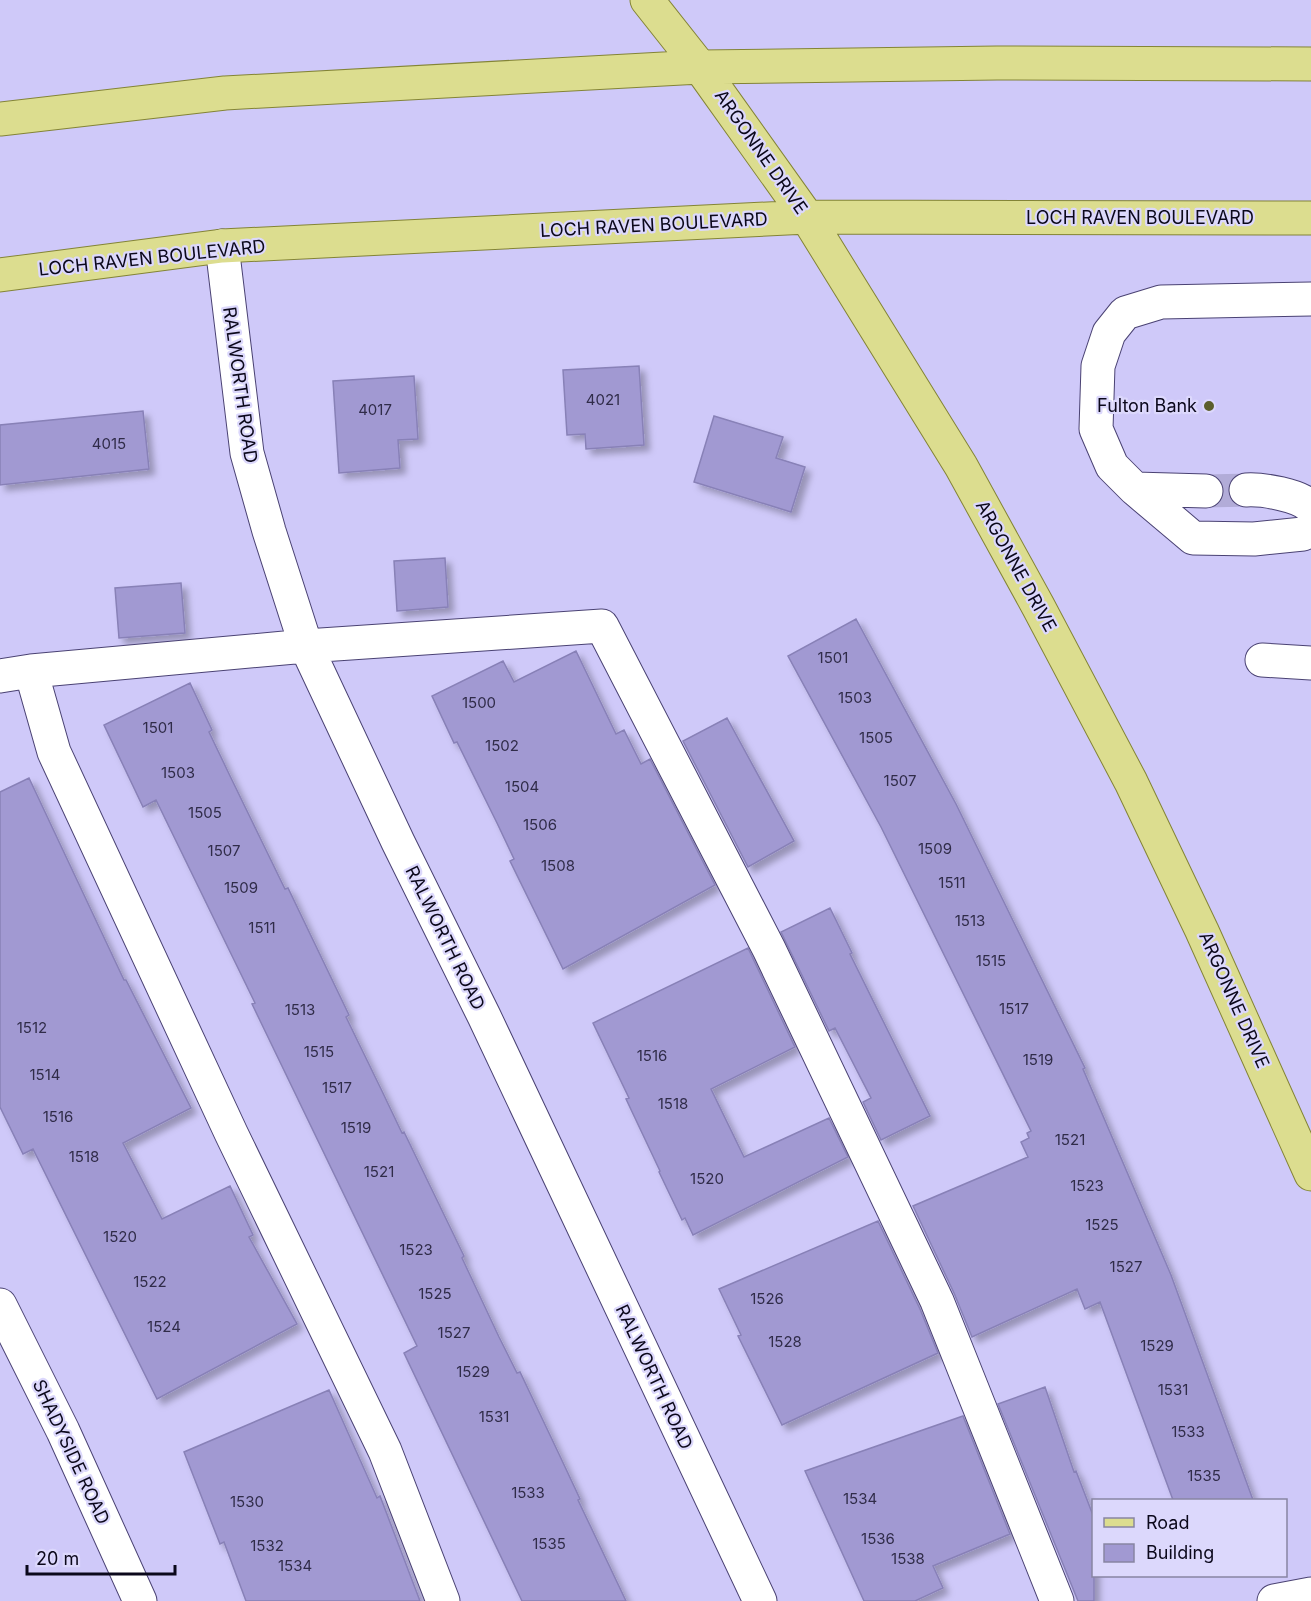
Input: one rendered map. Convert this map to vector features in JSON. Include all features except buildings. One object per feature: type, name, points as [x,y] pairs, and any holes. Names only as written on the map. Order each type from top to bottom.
[{"type":"main road","name":"ARGONNE DRIVE","points":[[647,0],[700,67],[807,217],[961,466],[1131,782],[1202,931],[1311,1174]]},
{"type":"main road","points":[[0,119],[225,93],[700,67],[997,63],[1311,64]]},
{"type":"main road","name":"LOCH RAVEN BOULEVARD","points":[[0,275],[222,246],[807,217],[1311,218]]},
{"type":"street","name":"RALWORTH ROAD","points":[[222,246],[247,453],[306,646],[398,842],[484,1016],[760,1601]]},
{"type":"street","points":[[1311,298],[1161,302],[1125,313],[1109,333],[1098,366],[1096,429],[1112,466],[1135,489],[1193,537],[1254,539],[1303,534],[1311,529]]},
{"type":"street","points":[[1135,489],[1206,491]]},
{"type":"street","points":[[1246,490],[1259,489],[1305,501],[1311,507]]},
{"type":"street","points":[[443,1601],[386,1451],[231,1133],[16,673],[306,646],[602,626],[769,949],[932,1291],[1057,1601]]},
{"type":"street","points":[[1262,660],[1311,663]]},
{"type":"street","name":"SHADYSIDE ROAD","points":[[0,1305],[63,1431],[140,1601]]},
{"type":"street","points":[[1274,1601],[1311,1594]]},
{"type":"tunnel","points":[[1206,491],[1246,490]]},
{"type":"place","name":"Fulton Bank","points":[[1209,406]]}]
